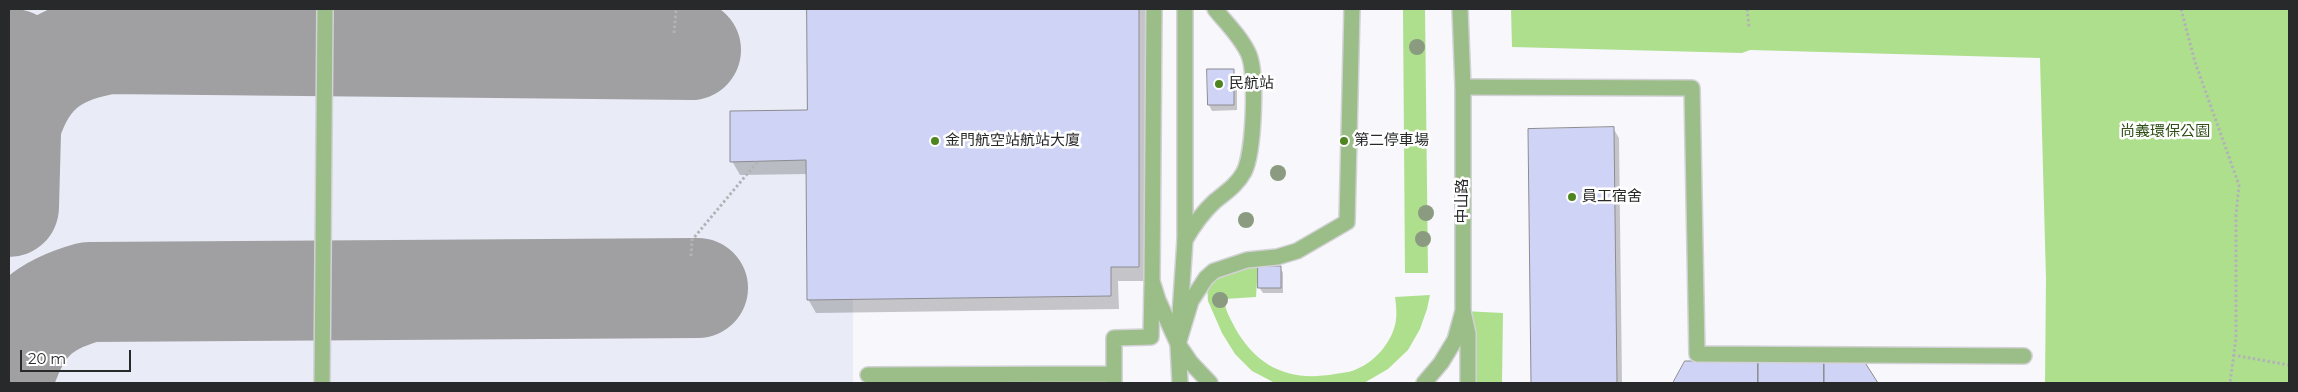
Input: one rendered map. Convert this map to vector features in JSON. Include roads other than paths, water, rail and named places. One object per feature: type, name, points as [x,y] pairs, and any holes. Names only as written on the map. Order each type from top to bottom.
[{"type":"street","points":[[322,383],[325,9]]},
{"type":"street","points":[[868,375],[1014,379],[1114,379],[1114,338],[1151,337],[1154,9]]},
{"type":"street","points":[[1180,383],[1178,344],[1185,240],[1185,9]]},
{"type":"street","points":[[1185,240],[1195,224],[1214,202],[1234,187],[1245,171],[1251,144],[1252,85],[1249,55],[1239,38],[1214,9]]},
{"type":"street","points":[[1178,344],[1191,301],[1206,278],[1214,272],[1247,260],[1277,257],[1297,252],[1348,222],[1352,9]]},
{"type":"street","name":"中山路","points":[[1424,383],[1441,363],[1455,340],[1463,311],[1463,87],[1460,9]]},
{"type":"street","points":[[1463,87],[1692,88],[1697,354],[2024,356]]},
{"type":"street","points":[[1152,281],[1161,309],[1178,344],[1191,363],[1210,383]]},
{"type":"street","points":[[1463,311],[1468,334],[1468,383]]},
{"type":"place","name":"民航站","points":[[1219,84]]},
{"type":"place","name":"金門航空站航站大廈","points":[[935,141]]},
{"type":"place","name":"第二停車場","points":[[1344,141]]},
{"type":"place","name":"員工宿舍","points":[[1572,197]]},
{"type":"park label","name":"尚義環保公園","points":[[2165,132]]}]
